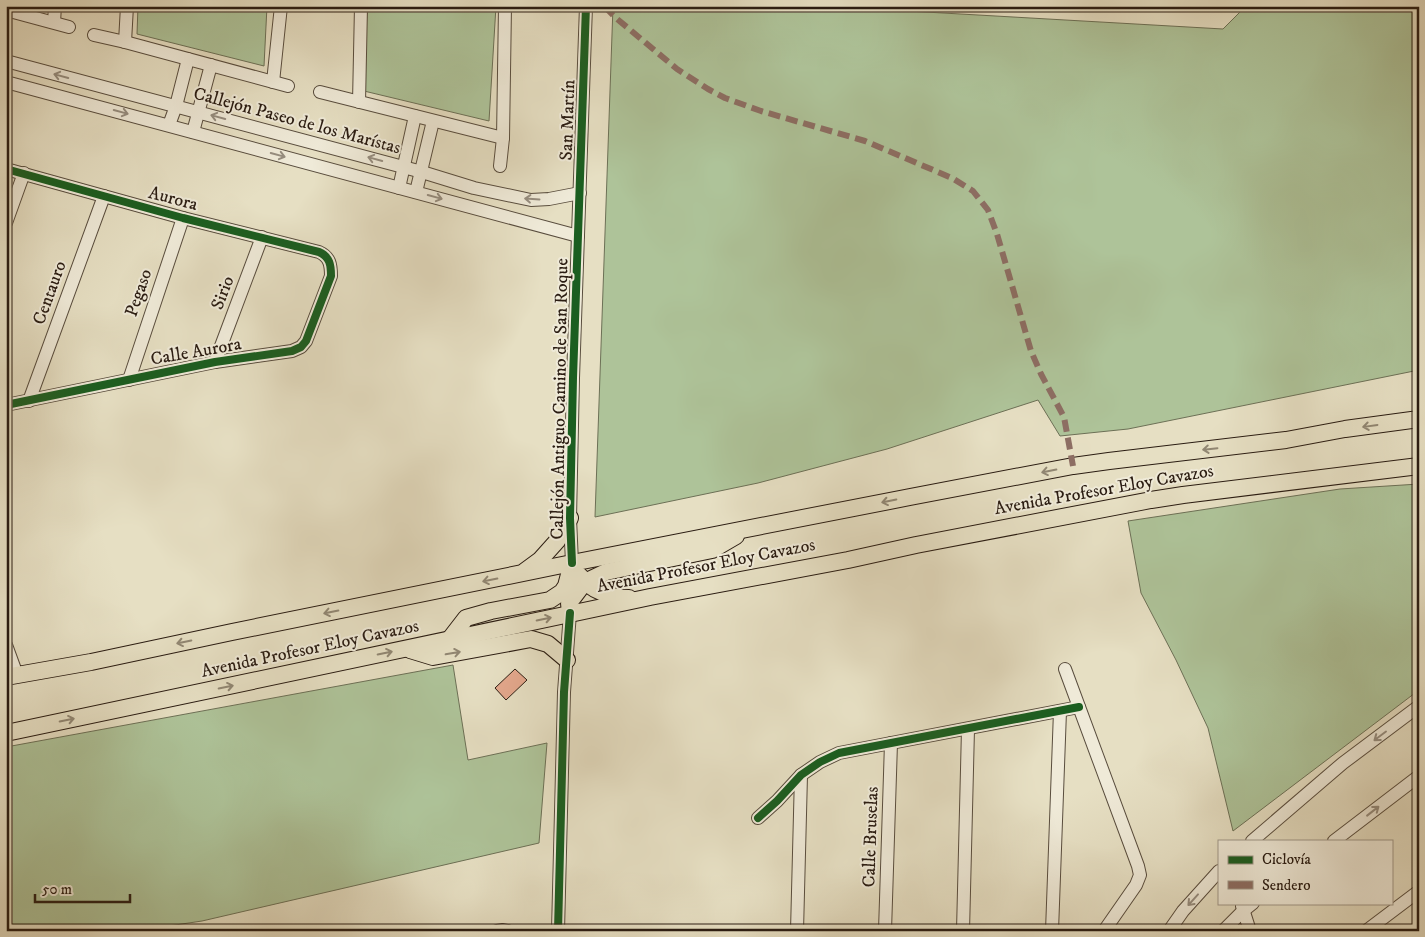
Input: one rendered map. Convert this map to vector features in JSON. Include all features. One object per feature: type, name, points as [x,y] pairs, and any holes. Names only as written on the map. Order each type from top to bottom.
[{"type":"main road","name":"Avenida Profesor Eloy Cavazos","points":[[12,676],[91,662],[572,563],[1073,466],[1109,460],[1286,440],[1419,419]]},
{"type":"main road","name":"Avenida Profesor Eloy Cavazos","points":[[6,732],[449,640],[634,598],[848,560],[916,545],[1159,499],[1419,466]]},
{"type":"main road","points":[[519,575],[540,560],[558,542],[570,518]]},
{"type":"main road","points":[[570,613],[569,603],[585,582],[606,572],[712,550],[747,530]]},
{"type":"main road","points":[[572,563],[585,582],[595,589],[617,598],[634,598]]},
{"type":"main road","points":[[449,640],[466,618],[550,600],[562,592],[566,586],[572,563]]},
{"type":"main road","points":[[623,569],[616,577],[617,590],[634,598]]},
{"type":"main road","points":[[405,649],[433,656],[530,639],[548,644],[567,660]]},
{"type":"street","points":[[54,22],[55,6]]},
{"type":"street","points":[[125,42],[127,6]]},
{"type":"street","points":[[273,82],[280,6]]},
{"type":"street","points":[[359,102],[361,6]]},
{"type":"street","points":[[500,166],[503,138],[506,6]]},
{"type":"street","name":"San Martín","points":[[578,236],[586,6]]},
{"type":"street","points":[[6,10],[70,27]]},
{"type":"street","points":[[94,35],[288,86]]},
{"type":"street","points":[[169,126],[188,59]]},
{"type":"street","name":"Callejón Paseo de los Marístas","points":[[6,61],[404,167],[474,188],[531,200],[549,199],[580,193]]},
{"type":"street","points":[[194,132],[211,65]]},
{"type":"street","points":[[6,82],[578,236]]},
{"type":"street","points":[[320,92],[503,138]]},
{"type":"street","points":[[400,188],[415,116]]},
{"type":"street","points":[[416,192],[433,121]]},
{"type":"street","name":"Aurora","points":[[6,168],[183,218],[320,252],[330,261]]},
{"type":"street","points":[[6,224],[24,174]]},
{"type":"street","name":"Centauro","points":[[28,401],[104,196]]},
{"type":"street","name":"Pegaso","points":[[129,380],[183,218]]},
{"type":"street","name":"Callejón Antiguo Camino de San Roque","points":[[572,563],[570,518],[578,236]]},
{"type":"street","name":"Sirio","points":[[215,362],[262,237]]},
{"type":"street","name":"Calle Aurora","points":[[6,405],[215,362],[292,351],[301,347],[306,341],[331,276],[330,261]]},
{"type":"street","points":[[558,931],[564,692],[570,613]]},
{"type":"street","points":[[6,645],[12,676]]},
{"type":"street","points":[[1066,669],[1140,875],[1136,885],[1104,931]]},
{"type":"street","points":[[1253,840],[1343,763],[1419,706]]},
{"type":"street","points":[[758,818],[778,801],[801,775],[820,762],[839,753],[1080,707]]},
{"type":"street","points":[[1052,931],[1060,711]]},
{"type":"street","points":[[963,931],[968,729]]},
{"type":"street","name":"Calle Bruselas","points":[[885,931],[891,743]]},
{"type":"street","points":[[797,931],[801,775]]},
{"type":"street","points":[[1335,840],[1419,776]]},
{"type":"street","points":[[1169,931],[1183,911],[1218,872]]},
{"type":"street","points":[[1366,931],[1419,891]]},
{"type":"street","points":[[1223,931],[1246,906]]},
{"type":"street","points":[[1246,906],[1250,931]]},
{"type":"street","points":[[497,931],[508,931]]},
{"type":"green space","points":[[138,6],[267,6],[264,66],[137,34]]},
{"type":"green space","points":[[367,6],[496,6],[489,121],[364,91]]},
{"type":"green space","points":[[613,6],[820,6],[1223,29],[1246,6],[1419,6],[1419,370],[1128,429],[1060,436],[1038,400],[887,449],[758,483],[595,517]]},
{"type":"green space","points":[[1419,484],[1419,690],[1233,831],[1208,728],[1176,660],[1141,593],[1128,521],[1340,489]]},
{"type":"green space","points":[[453,665],[468,760],[547,743],[539,843],[202,921],[135,931],[6,931],[6,747]]},
{"type":"building","points":[[515,669],[527,680],[506,700],[495,688]]},
{"type":"marked path","points":[[606,6],[616,18],[677,69],[725,98],[761,111],[865,141],[952,178],[973,191],[988,210],[997,234],[1031,351],[1064,417],[1073,466]]},
{"type":"cycle path","points":[[572,563],[570,518],[573,378],[586,6]]},
{"type":"cycle path","points":[[6,169],[183,218],[319,252],[326,256],[331,268],[331,276],[306,341],[301,347],[292,351],[215,362],[6,405]]},
{"type":"cycle path","points":[[558,931],[564,692],[570,613]]},
{"type":"cycle path","points":[[758,818],[801,775],[820,762],[839,753],[1079,707]]}]
